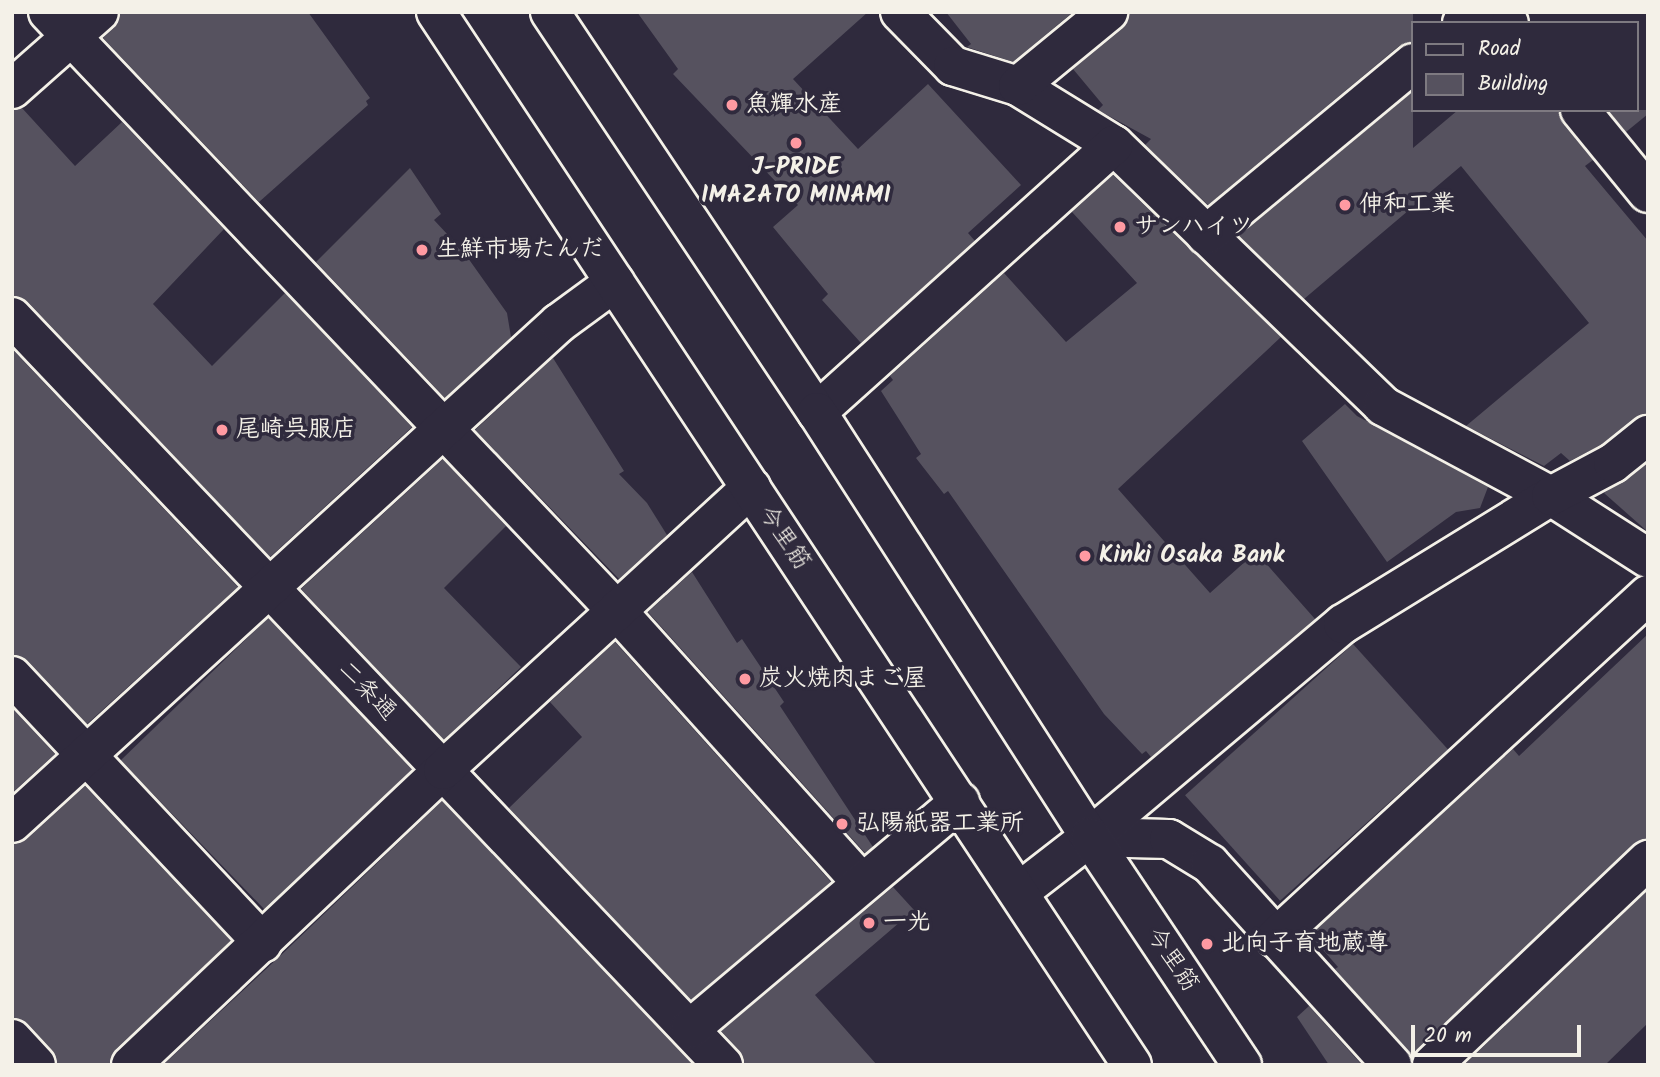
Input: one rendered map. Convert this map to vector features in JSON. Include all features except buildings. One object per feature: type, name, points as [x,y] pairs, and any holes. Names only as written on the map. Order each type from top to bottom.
[{"type":"street","name":"今里筋","points":[[436,12],[1132,1065]]},
{"type":"street","name":"今里筋","points":[[550,12],[817,412],[1090,837],[1242,1065]]},
{"type":"street","points":[[900,12],[953,66],[1018,86],[1114,145],[1383,406],[1551,496],[1648,558]]},
{"type":"street","points":[[1018,86],[1108,12]]},
{"type":"street","points":[[12,89],[72,21],[443,429],[617,611],[861,882]]},
{"type":"street","points":[[1206,234],[1412,64]]},
{"type":"street","points":[[1582,112],[1648,193]]},
{"type":"street","points":[[817,412],[1114,145]]},
{"type":"street","points":[[12,823],[559,323],[615,282]]},
{"type":"street","name":"二条通","points":[[12,317],[723,1065]]},
{"type":"street","points":[[1019,892],[1090,837],[1343,624],[1551,496],[1613,463],[1648,435]]},
{"type":"street","points":[[131,1065],[443,770],[751,488]]},
{"type":"street","points":[[1275,938],[1648,595]]},
{"type":"street","points":[[12,676],[263,943]]},
{"type":"street","points":[[690,1029],[861,882],[960,802]]},
{"type":"street","points":[[1090,837],[1169,839],[1209,864],[1392,1065]]},
{"type":"street","points":[[1432,1065],[1648,860]]},
{"type":"street","points":[[12,1040],[36,1065]]},
{"type":"place","name":"魚輝水産","points":[[732,105]]},
{"type":"place","name":"J-PRIDE IMAZATO MINAMI","points":[[796,143]]},
{"type":"place","name":"伸和工業","points":[[1345,205]]},
{"type":"place","name":"サンハイツ","points":[[1120,227]]},
{"type":"place","name":"生鮮市場たんだ","points":[[422,250]]},
{"type":"place","name":"尾崎呉服店","points":[[222,430]]},
{"type":"place","name":"Kinki Osaka Bank","points":[[1085,556]]},
{"type":"place","name":"炭火焼肉まご屋","points":[[745,679]]},
{"type":"place","name":"弘陽紙器工業所","points":[[842,824]]},
{"type":"place","name":"一光","points":[[869,923]]},
{"type":"place","name":"北向子育地蔵尊","points":[[1207,944]]}]
